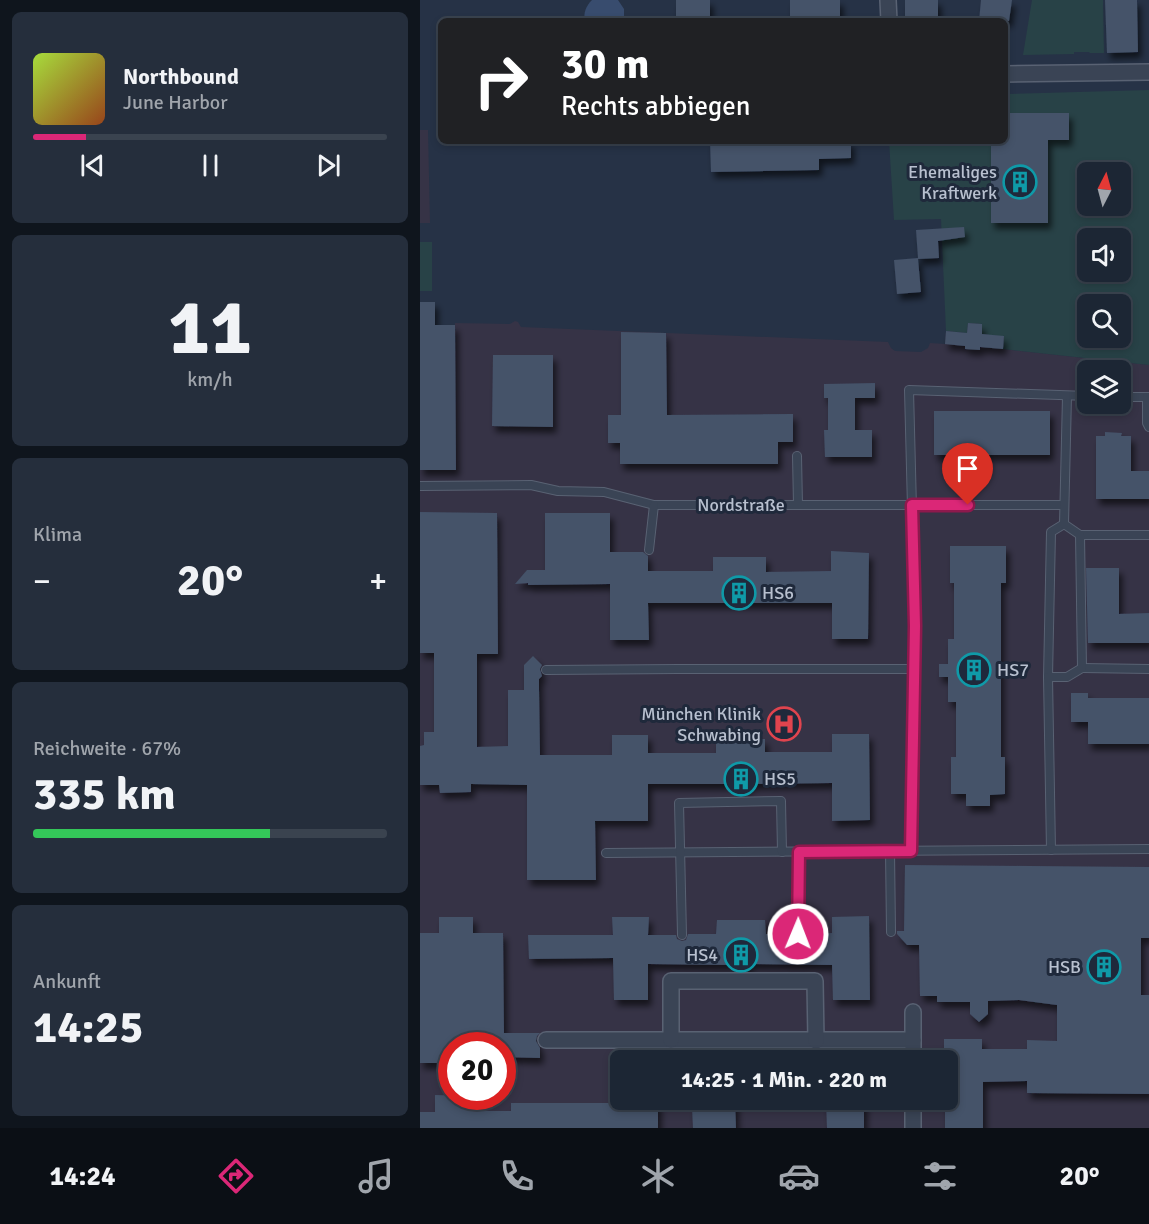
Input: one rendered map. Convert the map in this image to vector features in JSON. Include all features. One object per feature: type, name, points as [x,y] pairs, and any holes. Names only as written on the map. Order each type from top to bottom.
[{"type":"street","points":[[888,0],[889,18]]},
{"type":"street","points":[[1008,74],[1149,72]]},
{"type":"street","points":[[671,1040],[670,981],[815,981],[816,1041]]},
{"type":"street","points":[[913,1012],[913,1050]]},
{"type":"street","points":[[546,1040],[913,1040]]},
{"type":"street","points":[[913,1110],[913,1128]]},
{"type":"lane","points":[[911,851],[915,626],[909,390],[1077,396]]},
{"type":"lane","points":[[1064,524],[1067,396]]},
{"type":"lane","points":[[1131,397],[1148,397],[1147,423],[1149,427]]},
{"type":"lane","points":[[797,456],[798,505]]},
{"type":"lane","name":"Nordstraße","points":[[420,486],[531,485],[558,491],[604,492],[654,506],[1064,505]]},
{"type":"lane","points":[[649,550],[654,506]]},
{"type":"lane","points":[[1064,524],[1080,535],[1149,535]]},
{"type":"lane","points":[[1051,850],[1048,677],[1051,532],[1064,524]]},
{"type":"lane","points":[[1080,535],[1082,668]]},
{"type":"lane","points":[[1048,677],[1067,677],[1082,668],[1149,669]]},
{"type":"lane","points":[[546,670],[914,669]]},
{"type":"lane","points":[[682,934],[680,803],[781,801],[782,852]]},
{"type":"lane","points":[[606,853],[1149,849]]},
{"type":"lane","points":[[890,851],[891,932]]},
{"type":"lane","points":[[798,934],[799,852]]},
{"type":"shaded area","points":[[420,130],[428,130],[430,223],[420,223]]},
{"type":"shaded area","name":"München Klinik Schwabing","points":[[515,321],[521,327],[888,342],[895,351],[921,352],[928,348],[930,343],[945,344],[946,331],[967,333],[968,323],[982,324],[982,334],[1004,336],[1003,349],[1103,360],[1077,360],[1077,414],[1131,414],[1131,363],[1149,365],[1149,1128],[420,1128],[420,325],[455,325],[455,323],[510,324]]},
{"type":"green space","points":[[1032,0],[1103,0],[1104,53],[1023,55]]},
{"type":"green space","points":[[1149,90],[1149,365],[1131,363],[1131,360],[1103,360],[1003,349],[1004,337],[982,334],[982,324],[968,323],[967,333],[946,331],[941,219],[894,220],[889,144],[1008,144],[1008,94]]},
{"type":"green space","points":[[420,242],[432,242],[432,291],[420,291]]},
{"type":"water","points":[[592,0],[618,0],[624,9],[624,18],[584,18]]},
{"type":"building","points":[[676,0],[710,0],[708,18],[676,17]]},
{"type":"building","points":[[790,0],[840,0],[840,18],[790,18]]},
{"type":"building","points":[[905,0],[938,0],[938,18],[905,18]]},
{"type":"building","points":[[981,0],[1012,0],[1009,21],[1008,18],[979,18]]},
{"type":"building","points":[[1105,0],[1137,0],[1138,52],[1107,53]]},
{"type":"building","name":"Ehemaliges Kraftwerk","points":[[1008,113],[1069,113],[1069,140],[1048,140],[1048,223],[991,223],[991,144],[1008,144]]},
{"type":"building","points":[[710,144],[851,144],[851,158],[819,159],[819,170],[711,172]]},
{"type":"building","points":[[964,227],[965,237],[938,241],[939,258],[918,259],[921,292],[897,294],[894,260],[918,258],[916,230]]},
{"type":"building","points":[[420,302],[435,302],[435,325],[455,325],[456,470],[420,470]]},
{"type":"building","points":[[968,323],[982,324],[982,334],[1004,336],[1003,349],[980,347],[980,350],[965,349],[965,346],[945,344],[946,331],[967,333]]},
{"type":"building","points":[[621,332],[666,333],[667,415],[793,414],[793,442],[778,442],[778,464],[620,464],[620,443],[608,443],[608,415],[621,415]]},
{"type":"building","points":[[493,355],[553,355],[553,427],[492,426]]},
{"type":"building","points":[[875,383],[875,398],[855,398],[855,430],[872,430],[872,457],[825,457],[824,430],[828,430],[828,398],[824,398],[824,384]]},
{"type":"building","points":[[934,411],[1050,411],[1050,455],[934,455]]},
{"type":"building","points":[[1105,432],[1131,436],[1131,471],[1149,471],[1149,499],[1096,499],[1096,436],[1105,436]]},
{"type":"building","points":[[420,512],[497,513],[498,654],[477,654],[477,747],[508,746],[508,690],[524,690],[524,665],[533,656],[542,665],[540,669],[542,676],[539,679],[540,755],[612,755],[612,735],[648,735],[648,753],[716,753],[716,739],[765,739],[765,752],[832,752],[832,734],[869,734],[870,820],[832,821],[832,783],[752,784],[743,790],[735,789],[731,784],[648,784],[648,821],[595,821],[596,880],[527,880],[527,785],[471,784],[471,792],[440,793],[439,785],[420,785],[420,746],[424,745],[424,732],[434,732],[434,653],[420,653]]},
{"type":"building","name":"HS6","points":[[545,513],[610,513],[610,552],[643,552],[648,556],[648,571],[713,571],[713,557],[766,557],[766,572],[831,571],[831,551],[869,553],[868,639],[832,639],[832,603],[648,603],[649,640],[610,640],[610,584],[515,584],[527,570],[545,570]]},
{"type":"building","name":"HS7","points":[[950,546],[1006,546],[1006,583],[1001,583],[1001,757],[1005,757],[1005,794],[990,795],[990,806],[966,806],[966,794],[951,794],[951,757],[956,757],[956,702],[948,702],[948,677],[939,677],[939,664],[948,664],[948,639],[954,639],[954,583],[950,583]]},
{"type":"building","points":[[1086,568],[1119,568],[1119,614],[1149,613],[1149,643],[1088,643]]},
{"type":"building","points":[[1071,693],[1088,693],[1088,698],[1149,698],[1149,744],[1088,744],[1088,722],[1071,722]]},
{"type":"building","points":[[905,865],[1149,867],[1149,938],[1141,938],[1141,995],[1149,995],[1149,1094],[1027,1093],[1027,1081],[983,1082],[983,1128],[945,1128],[945,1110],[958,1110],[958,1050],[944,1050],[944,1039],[982,1039],[982,1049],[1027,1049],[1027,1040],[1057,1041],[1057,1005],[1019,1000],[988,1001],[988,1014],[979,1022],[970,1014],[970,1002],[937,1002],[937,996],[920,996],[919,945],[907,945],[897,934],[897,931],[904,931]]},
{"type":"building","name":"HS4","points":[[869,916],[870,1000],[833,1000],[832,965],[752,964],[745,971],[736,971],[732,965],[648,964],[648,1000],[614,1000],[613,958],[529,959],[528,935],[613,935],[612,917],[649,917],[648,935],[676,935],[677,939],[682,941],[686,940],[688,934],[716,934],[717,920],[765,920],[766,934],[792,934],[794,939],[799,940],[804,934],[832,933],[832,917]]},
{"type":"building","points":[[439,917],[473,917],[473,933],[503,933],[504,1032],[438,1032],[438,1063],[420,1063],[420,933],[439,933]]},
{"type":"building","points":[[516,1033],[540,1033],[536,1041],[540,1048],[540,1058],[516,1057]]},
{"type":"building","points":[[435,1095],[438,1095],[438,1110],[511,1111],[516,1110],[516,1103],[610,1103],[610,1110],[658,1110],[658,1128],[420,1128],[420,1112],[435,1112]]},
{"type":"building","points":[[692,1110],[735,1110],[736,1128],[693,1128]]},
{"type":"building","points":[[826,1110],[864,1110],[864,1128],[827,1128]]},
{"type":"place","name":"Ehemaliges Kraftwerk","points":[[1020,182]]},
{"type":"place","name":"HS6","points":[[739,593]]},
{"type":"place","name":"HS7","points":[[974,670]]},
{"type":"place","name":"München Klinik Schwabing","points":[[784,724]]},
{"type":"place","name":"HS5","points":[[741,779]]},
{"type":"place","name":"HS4","points":[[741,955]]},
{"type":"place","name":"HSB","points":[[1104,967]]},
{"type":"route","points":[[798,934],[799,852],[911,851],[915,626],[912,505],[968,505]]}]
